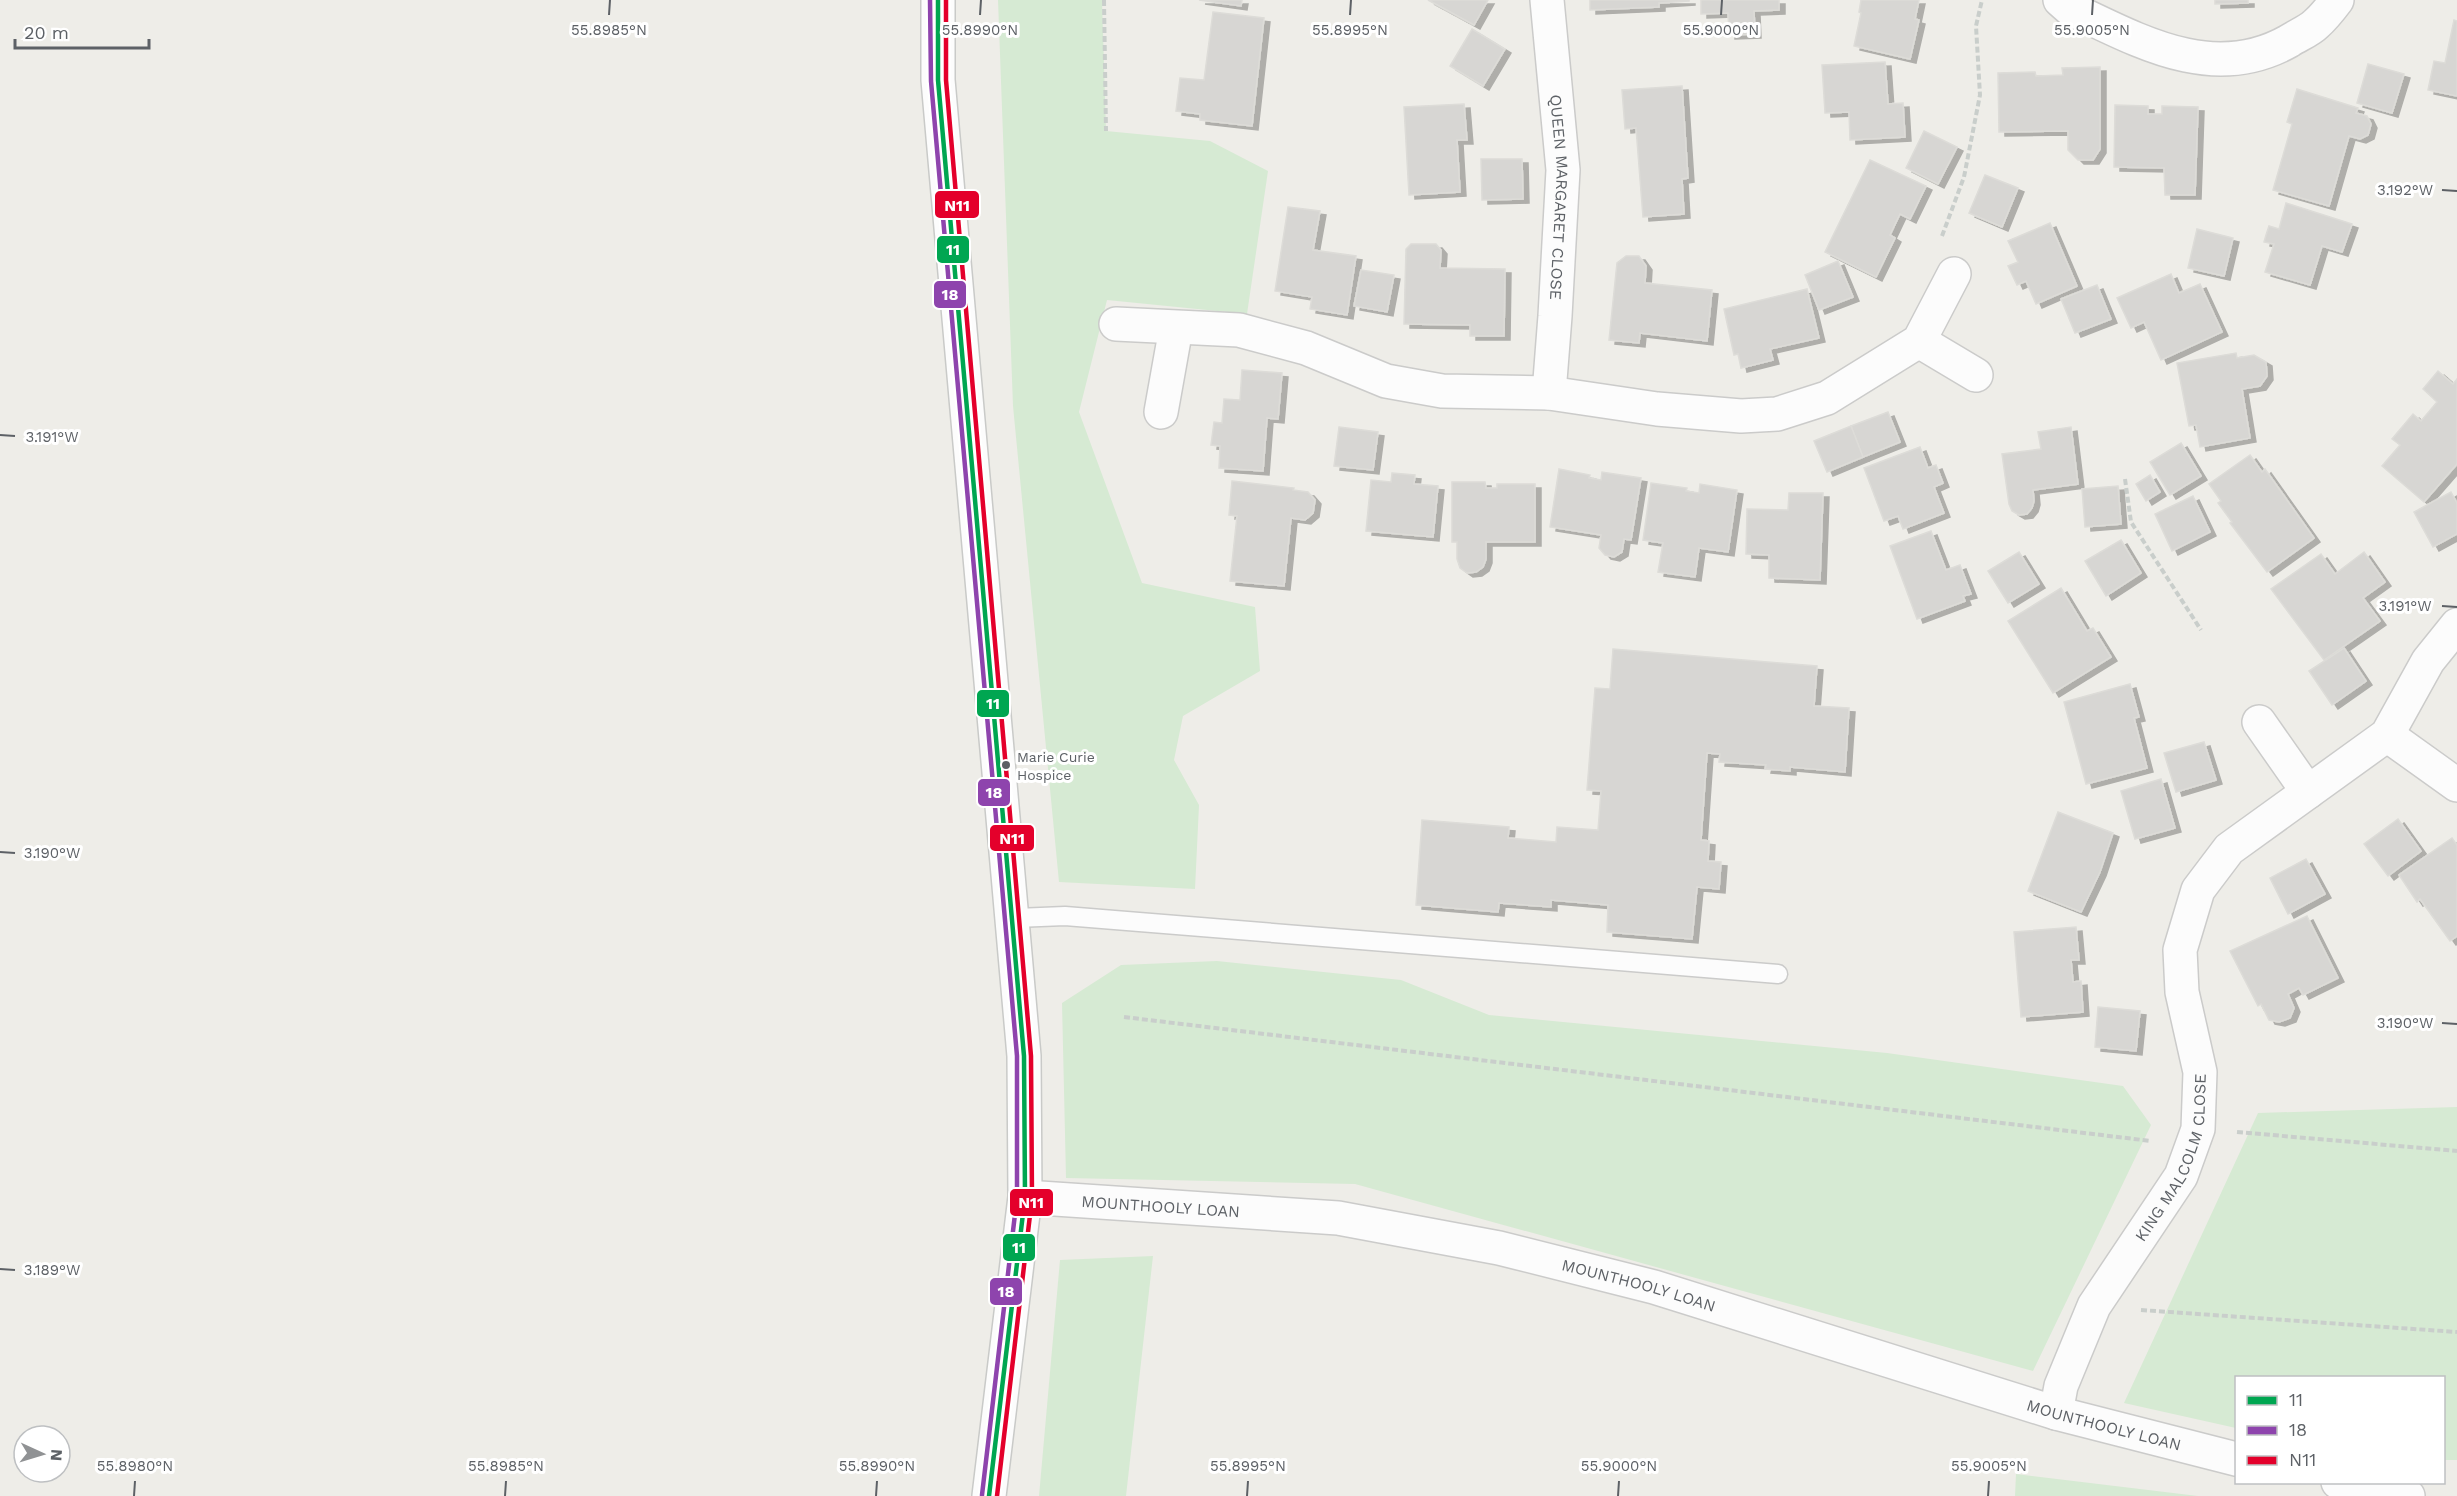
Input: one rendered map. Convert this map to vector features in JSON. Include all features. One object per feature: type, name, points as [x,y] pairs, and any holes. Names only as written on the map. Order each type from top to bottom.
[{"type":"street","points":[[938,0],[938,80],[1024,1056],[1025,1197],[989,1496]]},
{"type":"street","name":"QUEEN MARGARET CLOSE","points":[[1547,0],[1563,170],[1556,316],[1549,393]]},
{"type":"street","points":[[2060,0],[2069,8],[2152,47],[2193,58],[2233,59],[2274,49],[2315,25],[2337,0]]},
{"type":"street","points":[[1116,324],[1239,330],[1305,348],[1386,381],[1442,391],[1549,393],[1657,409],[1709,414],[1741,416],[1777,414],[1827,398],[1919,341],[1954,274]]},
{"type":"street","points":[[1161,412],[1176,328]]},
{"type":"street","points":[[1919,341],[1976,375]]},
{"type":"street","name":"KING MALCOLM CLOSE","points":[[2056,1413],[2061,1386],[2094,1306],[2181,1176],[2195,1138],[2200,1072],[2182,992],[2180,950],[2198,890],[2229,849],[2387,735],[2428,662],[2457,625]]},
{"type":"street","points":[[2259,722],[2308,792]]},
{"type":"street","points":[[2387,735],[2457,785]]},
{"type":"street","name":"MOUNTHOOLY LOAN","points":[[1025,1197],[1338,1218],[1499,1248],[1654,1287],[2056,1413],[2235,1458]]},
{"type":"street","points":[[2348,1484],[2408,1496]]},
{"type":"lane","points":[[1013,918],[1065,916],[1778,974]]},
{"type":"path","points":[[1104,0],[1106,132]]},
{"type":"path","points":[[1954,274],[1938,248],[1964,177],[1980,95],[1976,26],[1982,0]]},
{"type":"path","points":[[2125,479],[2131,522],[2201,630]]},
{"type":"path","points":[[1124,1017],[2195,1138],[2457,1151]]},
{"type":"path","points":[[2094,1306],[2457,1332]]},
{"type":"green space","points":[[998,0],[1102,0],[1106,131],[1210,141],[1268,171],[1247,314],[1107,300],[1079,412],[1142,583],[1255,607],[1260,671],[1183,716],[1174,760],[1199,805],[1195,889],[1059,882],[1013,406]]},
{"type":"green space","points":[[1217,961],[1401,980],[1489,1015],[1887,1053],[2123,1086],[2151,1125],[2033,1371],[1355,1184],[1066,1178],[1062,1003],[1121,965]]},
{"type":"green space","points":[[2457,1107],[2457,1460],[2445,1460],[2445,1376],[2235,1376],[2235,1428],[2124,1403],[2258,1113]]},
{"type":"green space","points":[[1153,1256],[1126,1496],[1039,1496],[1060,1260]]},
{"type":"green space","points":[[2016,1474],[2198,1496],[2015,1496]]},
{"type":"building","points":[[1199,0],[1242,0],[1241,6]]},
{"type":"building","points":[[1428,0],[1488,0],[1474,25]]},
{"type":"building","points":[[1590,0],[1689,1],[1659,3],[1659,7],[1590,10]]},
{"type":"building","points":[[1701,0],[1779,0],[1779,10],[1754,11],[1755,34],[1729,35],[1728,13],[1701,14]]},
{"type":"building","points":[[1861,0],[1919,0],[1915,19],[1919,20],[1910,59],[1854,46],[1861,13],[1859,12]]},
{"type":"building","points":[[2215,0],[2248,0],[2248,3],[2215,4]]},
{"type":"building","points":[[1213,12],[1264,18],[1252,126],[1200,120],[1200,114],[1176,111],[1180,78],[1204,80]]},
{"type":"building","points":[[2454,20],[2457,21],[2457,96],[2428,90],[2434,61],[2445,63]]},
{"type":"building","points":[[1472,29],[1505,49],[1483,86],[1450,66]]},
{"type":"building","points":[[1885,62],[1888,104],[1903,103],[1905,137],[1850,140],[1849,112],[1825,113],[1822,65]]},
{"type":"building","points":[[2368,64],[2404,74],[2392,113],[2357,103]]},
{"type":"building","points":[[2100,67],[2100,149],[2093,160],[2078,160],[2068,150],[2068,131],[1999,132],[1998,73],[2035,72],[2036,76],[2063,75],[2062,68]]},
{"type":"building","points":[[1682,86],[1688,178],[1682,179],[1684,214],[1643,217],[1636,128],[1625,129],[1622,90]]},
{"type":"building","points":[[2297,89],[2358,108],[2356,113],[2367,116],[2371,124],[2368,135],[2360,139],[2349,136],[2329,206],[2273,190],[2292,124],[2287,122]]},
{"type":"building","points":[[1464,104],[1467,140],[1457,140],[1460,192],[1409,195],[1404,107]]},
{"type":"building","points":[[2115,105],[2148,106],[2148,114],[2162,114],[2162,106],[2198,107],[2195,195],[2165,195],[2164,168],[2114,167]]},
{"type":"building","points":[[1924,131],[1957,147],[1938,184],[1906,168]]},
{"type":"building","points":[[1481,159],[1522,159],[1523,199],[1482,200]]},
{"type":"building","points":[[1870,160],[1926,186],[1910,219],[1900,214],[1890,235],[1895,238],[1876,277],[1825,252]]},
{"type":"building","points":[[1985,175],[2018,188],[2002,227],[1969,213]]},
{"type":"building","points":[[2286,203],[2352,224],[2342,252],[2322,246],[2310,285],[2265,272],[2274,244],[2264,242],[2266,235],[2269,226],[2279,229]]},
{"type":"building","points":[[1288,207],[1320,211],[1313,250],[1356,256],[1347,315],[1310,309],[1312,297],[1275,291]]},
{"type":"building","points":[[2050,223],[2077,286],[2036,304],[2026,281],[2017,285],[2008,266],[2018,262],[2008,241]]},
{"type":"building","points":[[2197,229],[2233,238],[2224,276],[2188,268]]},
{"type":"building","points":[[1411,244],[1436,244],[1441,250],[1440,268],[1505,269],[1504,336],[1470,336],[1470,325],[1404,324],[1406,249]]},
{"type":"building","points":[[1626,256],[1639,256],[1646,266],[1645,283],[1712,290],[1707,341],[1640,333],[1639,343],[1609,340],[1617,263]]},
{"type":"building","points":[[1838,261],[1853,297],[1819,310],[1805,275]]},
{"type":"building","points":[[1361,270],[1394,275],[1387,312],[1354,306]]},
{"type":"building","points":[[2171,274],[2179,293],[2200,284],[2222,332],[2161,360],[2144,322],[2131,328],[2117,298]]},
{"type":"building","points":[[2097,285],[2111,319],[2075,333],[2061,299]]},
{"type":"building","points":[[1807,289],[1819,338],[1770,349],[1773,360],[1741,368],[1738,354],[1734,355],[1724,309]]},
{"type":"building","points":[[2236,353],[2237,358],[2254,355],[2266,362],[2267,376],[2260,386],[2242,389],[2250,438],[2200,447],[2196,425],[2189,426],[2177,363]]},
{"type":"building","points":[[1242,370],[1282,373],[1278,419],[1267,418],[1263,471],[1219,468],[1220,446],[1211,445],[1214,422],[1222,423],[1224,399],[1240,400]]},
{"type":"building","points":[[2438,371],[2453,384],[2457,379],[2457,464],[2424,502],[2382,466],[2400,445],[2392,439],[2413,414],[2421,421],[2437,402],[2423,389]]},
{"type":"building","points":[[1888,412],[1900,442],[1863,457],[1851,426]]},
{"type":"building","points":[[1851,426],[1863,457],[1827,472],[1814,441]]},
{"type":"building","points":[[1339,427],[1378,432],[1373,470],[1334,466]]},
{"type":"building","points":[[2071,427],[2078,484],[2033,490],[2034,501],[2027,514],[2019,515],[2012,511],[2002,454],[2041,449],[2038,432]]},
{"type":"building","points":[[2181,443],[2201,476],[2170,495],[2150,462]]},
{"type":"building","points":[[1920,447],[1928,468],[1936,465],[1943,483],[1934,487],[1944,513],[1903,529],[1898,516],[1884,521],[1864,468]]},
{"type":"building","points":[[2250,455],[2262,472],[2265,469],[2314,538],[2267,572],[2230,523],[2232,522],[2218,503],[2221,501],[2209,484]]},
{"type":"building","points":[[1559,469],[1590,475],[1589,478],[1601,480],[1602,472],[1641,478],[1631,540],[1624,539],[1622,552],[1614,557],[1605,555],[1599,548],[1601,535],[1550,527]]},
{"type":"building","points":[[1392,473],[1415,475],[1414,484],[1438,486],[1433,537],[1366,531],[1371,480],[1391,482]]},
{"type":"building","points":[[2150,475],[2160,492],[2146,501],[2136,484]]},
{"type":"building","points":[[1232,481],[1294,488],[1293,490],[1308,492],[1315,500],[1313,513],[1305,520],[1291,518],[1284,586],[1230,581],[1237,516],[1229,515]]},
{"type":"building","points":[[1452,482],[1485,482],[1486,488],[1497,488],[1497,484],[1535,484],[1535,542],[1486,542],[1486,559],[1483,567],[1476,572],[1467,573],[1460,568],[1457,559],[1457,542],[1452,542]]},
{"type":"building","points":[[1651,483],[1687,488],[1686,491],[1699,493],[1700,484],[1737,490],[1728,552],[1699,548],[1695,577],[1658,572],[1663,543],[1643,540]]},
{"type":"building","points":[[2118,486],[2121,524],[2085,527],[2082,489]]},
{"type":"building","points":[[2451,492],[2457,503],[2457,534],[2433,547],[2414,512]]},
{"type":"building","points":[[1789,493],[1823,493],[1820,580],[1769,578],[1769,555],[1746,554],[1747,509],[1788,510]]},
{"type":"building","points":[[2193,496],[2210,532],[2172,551],[2155,514]]},
{"type":"building","points":[[1931,531],[1946,570],[1960,565],[1971,594],[1963,596],[1965,601],[1917,619],[1890,546]]},
{"type":"building","points":[[2121,540],[2141,573],[2106,596],[2085,561]]},
{"type":"building","points":[[2019,552],[2039,584],[2008,603],[1988,571]]},
{"type":"building","points":[[2364,552],[2385,582],[2363,598],[2380,621],[2324,660],[2271,589],[2321,554],[2335,574]]},
{"type":"building","points":[[2061,588],[2087,631],[2093,628],[2111,657],[2053,693],[2008,621]]},
{"type":"building","points":[[2344,648],[2366,681],[2332,705],[2309,671]]},
{"type":"building","points":[[1613,649],[1817,666],[1814,706],[1849,708],[1845,772],[1790,767],[1790,771],[1765,769],[1766,765],[1719,762],[1720,754],[1707,753],[1701,840],[1709,841],[1708,861],[1721,862],[1719,889],[1697,887],[1692,939],[1607,932],[1608,905],[1551,900],[1551,907],[1499,903],[1498,912],[1416,905],[1422,820],[1509,827],[1508,838],[1556,842],[1557,827],[1598,830],[1601,791],[1587,790],[1595,688],[1610,689]]},
{"type":"building","points":[[2130,684],[2139,717],[2134,718],[2147,768],[2086,784],[2064,702]]},
{"type":"building","points":[[2204,742],[2216,780],[2176,792],[2164,753]]},
{"type":"building","points":[[2161,779],[2175,828],[2135,839],[2121,791]]},
{"type":"building","points":[[2058,812],[2113,833],[2100,872],[2081,912],[2028,891]]},
{"type":"building","points":[[2398,819],[2421,851],[2388,876],[2364,844]]},
{"type":"building","points":[[2452,838],[2457,845],[2457,936],[2450,941],[2420,899],[2417,902],[2399,875]]},
{"type":"building","points":[[2306,859],[2325,894],[2288,914],[2270,878]]},
{"type":"building","points":[[2307,916],[2338,978],[2303,995],[2299,988],[2288,994],[2294,1008],[2290,1018],[2279,1022],[2269,1020],[2261,1004],[2258,1006],[2230,951]]},
{"type":"building","points":[[2076,927],[2079,960],[2071,960],[2073,982],[2081,981],[2083,1012],[2021,1017],[2014,932]]},
{"type":"building","points":[[2098,1007],[2140,1011],[2136,1051],[2095,1047]]},
{"type":"transit line","name":"18","points":[[930,0],[931,81],[1017,1056],[1017,1197],[982,1495]]},
{"type":"transit line","name":"11","points":[[938,0],[938,80],[1024,1056],[1025,1197],[989,1496]]},
{"type":"transit line","name":"N11","points":[[946,0],[946,80],[1031,1056],[1032,1198],[997,1496]]},
{"type":"place","name":"Marie Curie Hospice","points":[[1006,765]]}]
